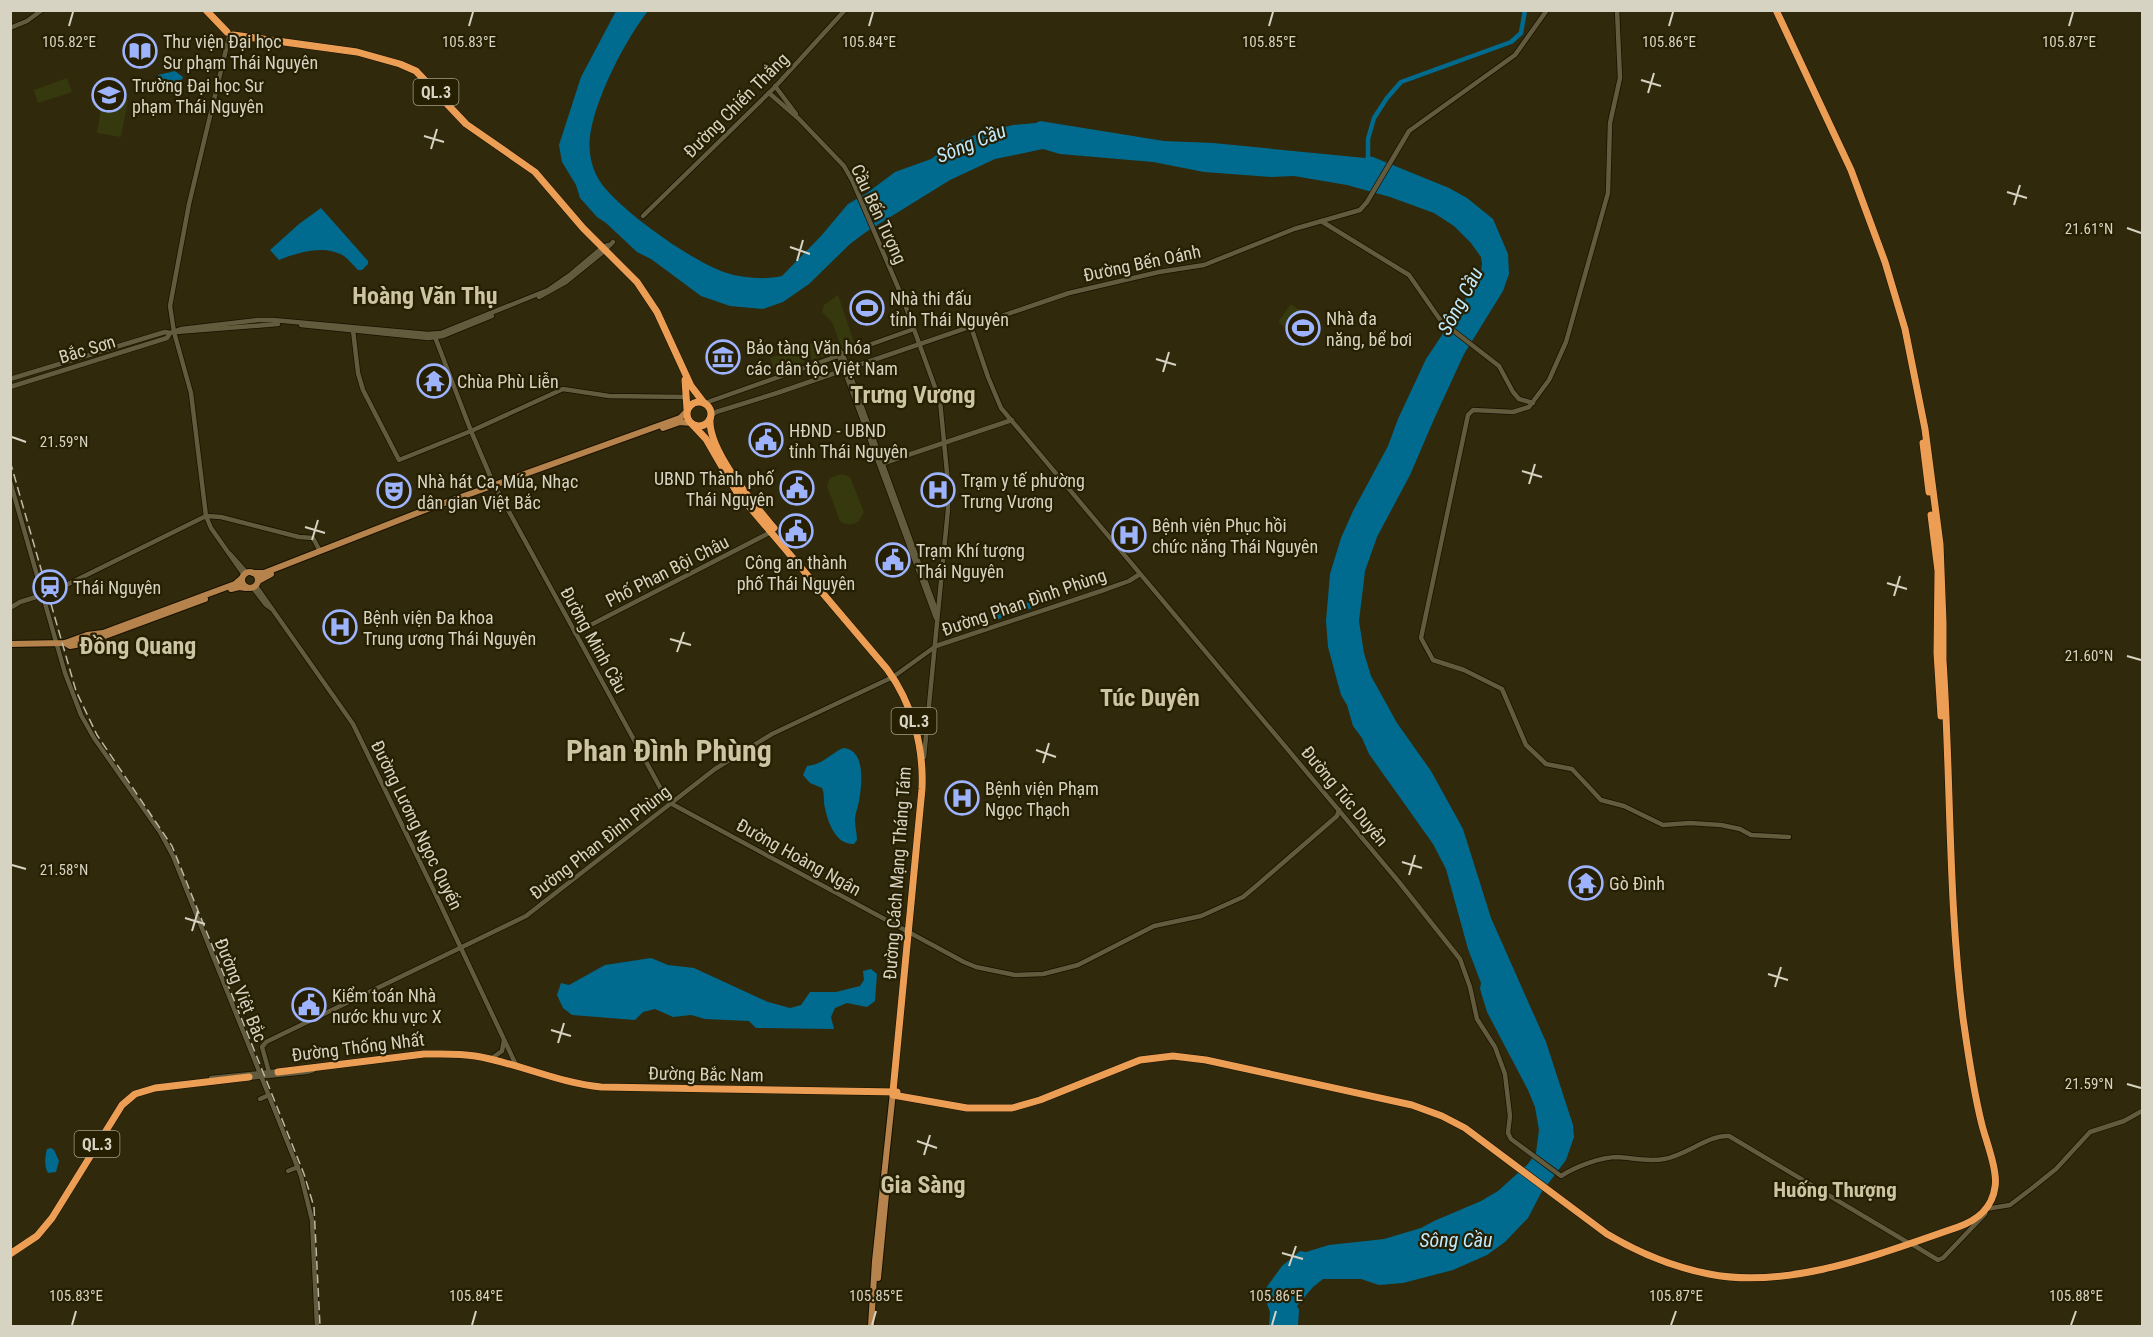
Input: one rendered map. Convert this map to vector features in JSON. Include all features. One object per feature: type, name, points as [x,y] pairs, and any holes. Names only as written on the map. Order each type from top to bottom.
[{"type":"highway","points":[[206,10],[230,35]]},
{"type":"highway","points":[[1771,10],[1868,217]]},
{"type":"highway","points":[[1776,10],[1840,146],[1868,217],[1899,319],[1921,429],[1938,571],[1937,653],[1958,998],[1976,1113],[1995,1188],[1986,1209]]},
{"type":"highway","name":"QL.3","points":[[230,35],[357,52],[416,71],[466,124],[535,172],[593,239],[606,248],[644,289],[691,386],[710,410],[710,417]]},
{"type":"highway","name":"QL.3","points":[[606,248],[649,305],[686,382],[687,418],[692,424]]},
{"type":"highway","points":[[687,410],[696,402],[704,403]]},
{"type":"highway","points":[[692,424],[704,425],[710,417]]},
{"type":"highway","name":"Đường Cách Mạng Tháng Tám","points":[[710,417],[712,436],[738,484],[894,676],[921,732],[925,789],[910,934]]},
{"type":"highway","name":"Đường Cách Mạng Tháng Tám","points":[[692,424],[706,439],[736,491],[894,676]]},
{"type":"highway","name":"Đường Cách Mạng Tháng Tám","points":[[895,1093],[922,778],[921,732]]},
{"type":"highway","name":"Đường Thống Nhất","points":[[275,1072],[442,1053],[485,1058],[517,1067]]},
{"type":"highway","name":"Đường Bắc Nam","points":[[517,1067],[576,1083],[601,1087],[895,1093],[967,1105],[998,1106],[1021,1103],[1131,1060],[1151,1055],[1180,1054],[1412,1102],[1452,1117],[1607,1234],[1641,1253],[1710,1275],[1775,1277],[1817,1270],[1909,1243],[1971,1221],[1986,1209]]},
{"type":"highway","name":"QL.3","points":[[10,1252],[39,1228],[48,1217],[127,1097],[155,1088],[249,1076]]},
{"type":"main road","points":[[610,445],[680,418],[687,410]]},
{"type":"main road","points":[[10,644],[61,643],[70,646],[86,644],[235,584],[246,575],[264,573],[304,559],[610,445],[680,422],[692,424]]},
{"type":"main road","points":[[178,608],[236,587],[254,586],[265,576],[320,551],[352,541]]},
{"type":"main road","points":[[246,575],[243,584],[254,586]]},
{"type":"main road","points":[[246,575],[257,576],[254,586]]},
{"type":"main road","name":"Đường Cách Mạng Tháng Tám","points":[[873,1326],[895,1093]]},
{"type":"street","points":[[10,28],[27,21],[42,10]]},
{"type":"street","name":"Đường Chiến Thắng","points":[[643,216],[776,86],[845,10]]},
{"type":"street","name":"Đường Bến Oánh","points":[[710,417],[716,412],[1069,293],[1159,272],[1204,265],[1284,233],[1360,210],[1404,137],[1415,126],[1515,55],[1547,10]]},
{"type":"street","points":[[1617,10],[1620,78],[1611,111],[1608,193],[1566,342],[1549,380],[1529,407],[1521,411],[1473,410],[1468,415],[1421,638],[1433,660],[1464,670],[1502,689],[1526,745],[1546,764],[1572,769],[1601,800],[1624,806],[1664,825],[1693,823],[1721,825],[1740,829],[1751,835],[1789,837]]},
{"type":"street","points":[[230,35],[189,204],[170,306],[172,333],[191,393],[206,516],[211,528],[246,575]]},
{"type":"street","points":[[776,86],[799,119]]},
{"type":"street","points":[[769,93],[799,119]]},
{"type":"street","name":"Cầu Bến Tượng","points":[[799,119],[850,176],[903,299],[940,401],[948,483],[948,517],[937,612]]},
{"type":"street","points":[[1321,221],[1409,275],[1446,325],[1502,370],[1519,399],[1533,403]]},
{"type":"street","points":[[172,333],[273,324],[435,336],[548,290],[606,248]]},
{"type":"street","name":"Đường Túc Duyên","points":[[971,327],[997,399],[1012,420],[1459,956],[1478,1018],[1495,1047],[1505,1074],[1510,1116],[1509,1137],[1561,1176],[1613,1158],[1663,1159],[1698,1147],[1714,1138],[1729,1136],[1909,1243]]},
{"type":"street","points":[[353,329],[358,373],[363,390],[399,460],[471,431],[563,389],[609,396],[687,397]]},
{"type":"street","points":[[704,403],[914,329]]},
{"type":"street","name":"Bắc Sơn","points":[[10,379],[165,332],[172,333]]},
{"type":"street","name":"Bắc Sơn","points":[[10,387],[167,338],[172,333]]},
{"type":"street","name":"Đường Minh Cầu","points":[[435,336],[471,431],[495,486],[664,796],[672,804]]},
{"type":"street","points":[[841,355],[937,621]]},
{"type":"street","points":[[802,370],[807,383]]},
{"type":"street","points":[[740,392],[744,403]]},
{"type":"street","points":[[880,464],[1012,420]]},
{"type":"street","name":"Đường Việt Bắc","points":[[10,481],[43,596],[61,643],[68,682],[83,720],[160,832],[172,856],[298,1167],[309,1206],[314,1250],[317,1326]]},
{"type":"street","points":[[10,609],[20,602],[43,596],[206,516],[220,517],[299,537],[313,538],[320,551]]},
{"type":"street","name":"Phố Phan Bội Châu","points":[[575,633],[771,532]]},
{"type":"street","points":[[914,555],[937,612],[936,646],[921,732]]},
{"type":"street","name":"Đường Phan Đình Phùng","points":[[275,1072],[262,1047],[266,1042],[526,916],[715,769],[772,734],[894,676],[936,646],[1102,591],[1129,581],[1140,574]]},
{"type":"street","name":"Đường Lương Ngọc Quyến","points":[[254,586],[328,686],[353,724],[517,1067]]},
{"type":"street","name":"Đường Hoàng Ngân","points":[[672,804],[910,934],[976,967],[1015,975],[1062,970],[1083,963],[1154,926],[1201,916],[1243,897],[1337,816],[1339,810]]},
{"type":"street","points":[[485,1058],[495,1058],[499,1055],[504,1047],[504,1038]]},
{"type":"street","points":[[260,1074],[307,1072],[313,1069]]},
{"type":"street","points":[[212,1079],[275,1072]]},
{"type":"street","points":[[260,1099],[268,1095]]},
{"type":"street","points":[[1909,1243],[1938,1260],[1943,1258],[1985,1214],[1986,1209],[2010,1204],[2031,1189],[2055,1170],[2090,1132],[2129,1119],[2142,1111]]},
{"type":"street","points":[[288,1171],[298,1167]]},
{"type":"street","points":[[306,1250],[314,1250]]},
{"type":"green space","points":[[67,78],[72,92],[38,103],[34,90]]},
{"type":"green space","points":[[103,96],[128,100],[121,137],[97,133]]},
{"type":"green space","points":[[838,295],[855,345],[842,350],[832,322],[822,312],[824,305]]},
{"type":"green space","points":[[1291,304],[1302,312],[1289,331],[1278,322]]},
{"type":"green space","points":[[831,337],[836,351],[812,360],[807,345]]},
{"type":"green space","points":[[799,348],[805,362],[775,373],[770,358]]},
{"type":"green space","points":[[842,474],[850,477],[864,512],[859,521],[852,524],[840,521],[827,486],[830,478]]},
{"type":"water","name":"Sông Cầu","points":[[616,11],[648,11],[618,59],[600,99],[590,137],[592,165],[595,172],[601,183],[624,207],[659,235],[696,259],[733,275],[761,278],[782,276],[848,204],[895,172],[931,159],[952,144],[978,134],[1040,121],[1164,141],[1373,157],[1449,188],[1467,198],[1493,219],[1508,254],[1509,274],[1503,291],[1464,354],[1410,475],[1377,537],[1365,571],[1359,621],[1364,653],[1371,676],[1397,723],[1431,771],[1463,829],[1491,918],[1546,1042],[1573,1125],[1574,1137],[1566,1160],[1541,1193],[1528,1218],[1505,1242],[1487,1255],[1453,1270],[1403,1283],[1379,1285],[1361,1279],[1323,1279],[1297,1306],[1298,1326],[1269,1326],[1270,1312],[1266,1301],[1266,1288],[1282,1266],[1300,1251],[1306,1252],[1329,1245],[1384,1239],[1421,1228],[1498,1191],[1528,1164],[1536,1153],[1539,1130],[1535,1107],[1487,1012],[1480,989],[1481,983],[1468,949],[1446,869],[1433,844],[1369,754],[1362,738],[1353,726],[1347,705],[1341,695],[1328,647],[1326,621],[1330,574],[1341,538],[1388,446],[1426,359],[1481,273],[1481,257],[1454,226],[1434,213],[1347,185],[1294,176],[1271,177],[1204,172],[1153,162],[1060,154],[1043,149],[995,159],[950,180],[866,232],[850,244],[809,284],[783,302],[763,309],[730,306],[701,296],[651,259],[637,252],[597,217],[580,198],[576,185],[562,162],[559,145],[581,77]]},
{"type":"water","points":[[175,71],[183,77],[180,85],[157,83],[158,75]]},
{"type":"water","points":[[321,208],[368,261],[362,270],[358,270],[344,256],[328,250],[312,250],[279,260],[270,250]]},
{"type":"water","points":[[1035,600],[1038,606],[998,619],[996,614]]},
{"type":"water","points":[[843,748],[856,754],[861,769],[860,794],[855,820],[857,840],[854,844],[842,841],[834,832],[826,814],[822,788],[810,783],[803,775],[807,766],[822,762]]},
{"type":"water","points":[[651,958],[668,965],[694,968],[768,1002],[790,1008],[801,1005],[810,992],[836,992],[860,986],[864,980],[863,971],[871,969],[877,974],[875,1001],[867,1007],[847,1003],[835,1008],[831,1017],[834,1029],[756,1028],[749,1021],[705,1019],[691,1015],[673,1017],[655,1009],[643,1012],[635,1020],[572,1015],[563,1008],[557,995],[561,983],[569,985],[605,965]]},
{"type":"water","points":[[51,1148],[59,1161],[56,1172],[48,1173],[45,1165],[46,1155],[47,1149]]},
{"type":"waterway","points":[[1368,162],[1368,139],[1374,118],[1401,82],[1511,42],[1521,33],[1525,10]]},
{"type":"railway","points":[[10,461],[76,691],[97,735],[172,846],[304,1174],[314,1207],[320,1326]]},
{"type":"place","name":"Thư viện Đại học Sư phạm Thái Nguyên","points":[[140,51]]},
{"type":"place","name":"Trường Đại học Sư phạm Thái Nguyên","points":[[109,95]]},
{"type":"place","name":"Nhà thi đấu tỉnh Thái Nguyên","points":[[867,308]]},
{"type":"place","name":"Nhà đa năng, bể bơi","points":[[1303,328]]},
{"type":"place","name":"Bảo tàng Văn hóa các dân tộc Việt Nam","points":[[723,357]]},
{"type":"place","name":"Chùa Phù Liễn","points":[[434,381]]},
{"type":"place","name":"HĐND - UBND tỉnh Thái Nguyên","points":[[766,440]]},
{"type":"place","name":"UBND Thành phố Thái Nguyên","points":[[797,488]]},
{"type":"place","name":"Trạm y tế phường Trưng Vương","points":[[938,490]]},
{"type":"place","name":"Nhà hát Ca, Múa, Nhạc dân gian Việt Bắc","points":[[394,491]]},
{"type":"place","name":"Công an thành phố Thái Nguyên","points":[[796,531]]},
{"type":"place","name":"Bệnh viện Phục hồi chức năng Thái Nguyên","points":[[1129,535]]},
{"type":"place","name":"Trạm Khí tượng Thái Nguyên","points":[[893,560]]},
{"type":"place","name":"Thái Nguyên","points":[[50,587]]},
{"type":"place","name":"Bệnh viện Đa khoa Trung ương Thái Nguyên","points":[[340,627]]},
{"type":"place","name":"Bệnh viện Phạm Ngọc Thạch","points":[[962,798]]},
{"type":"place","name":"Gò Đình","points":[[1586,883]]},
{"type":"place","name":"Kiểm toán Nhà nước khu vực X","points":[[309,1005]]},
{"type":"district","name":"Hoàng Văn Thụ","points":[[425,296]]},
{"type":"district","name":"Trưng Vương","points":[[913,395]]},
{"type":"district","name":"Đồng Quang","points":[[138,646]]},
{"type":"district","name":"Túc Duyên","points":[[1150,698]]},
{"type":"district","name":"Phan Đình Phùng","points":[[669,750]]},
{"type":"district","name":"Gia Sàng","points":[[923,1185]]},
{"type":"district","name":"Huống Thượng","points":[[1835,1190]]}]
